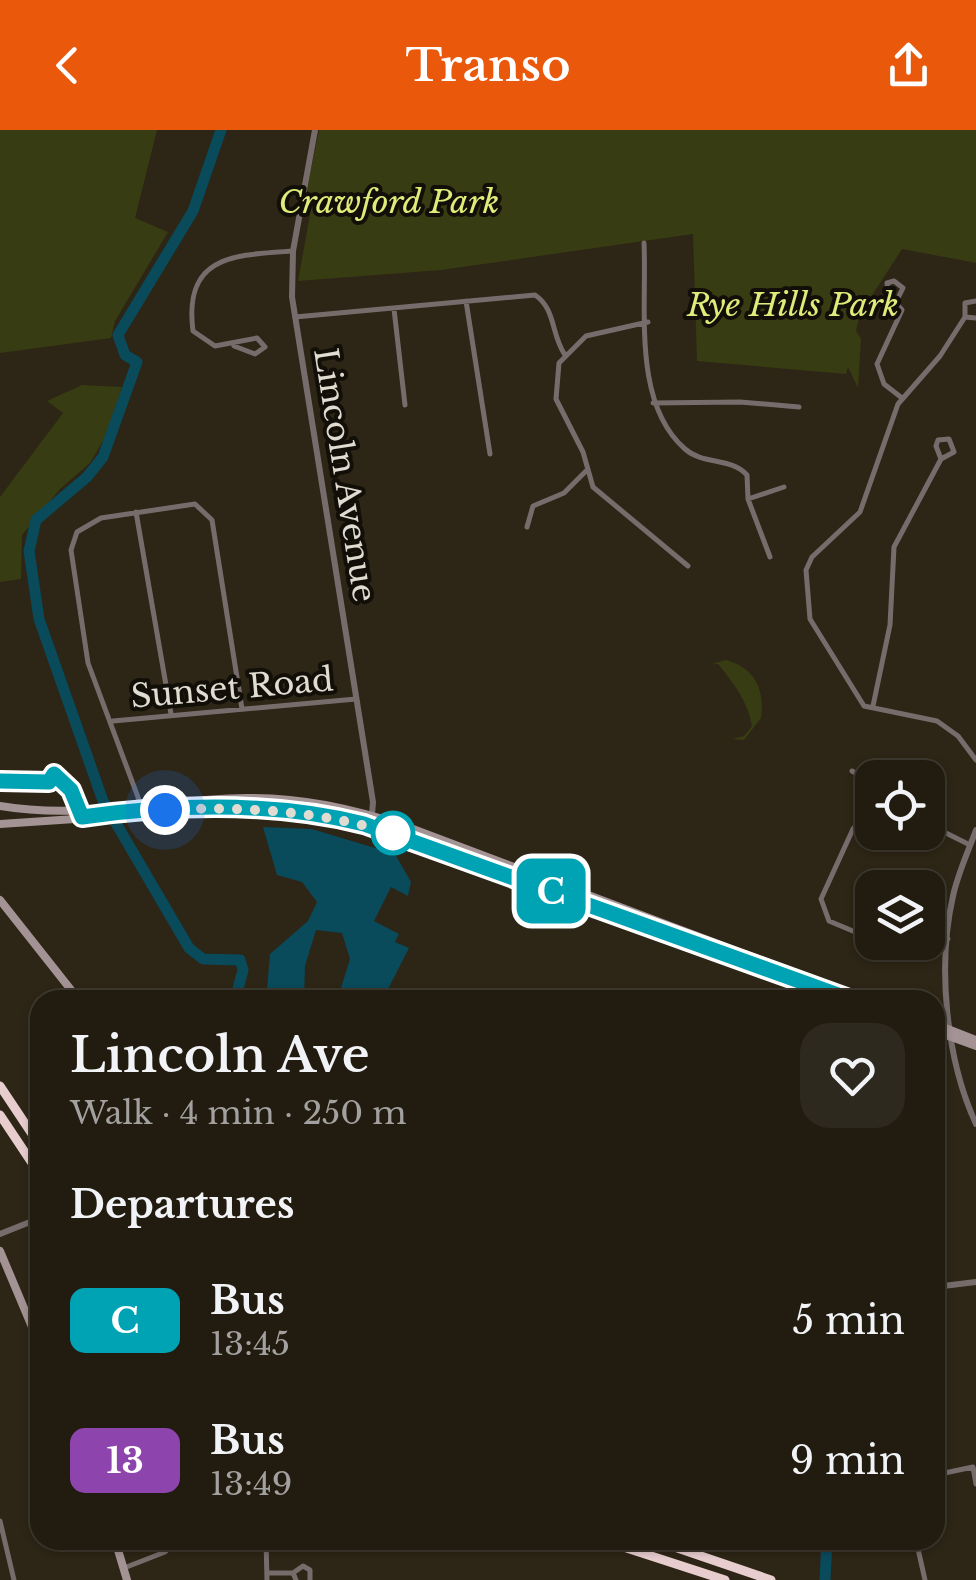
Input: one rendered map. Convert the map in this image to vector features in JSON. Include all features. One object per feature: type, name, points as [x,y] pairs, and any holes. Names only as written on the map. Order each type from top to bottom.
[{"type":"highway","points":[[0,1086],[30,1131]]},
{"type":"highway","points":[[0,1115],[30,1160]]},
{"type":"highway","points":[[633,1550],[725,1580]]},
{"type":"highway","points":[[683,1550],[771,1580]]},
{"type":"main road","points":[[0,824],[269,798],[372,816],[840,990]]},
{"type":"main road","points":[[0,806],[97,812]]},
{"type":"main road","points":[[142,809],[255,808],[309,812],[371,827],[824,990]]},
{"type":"main road","points":[[0,900],[72,990]]},
{"type":"main road","points":[[945,1032],[976,1043]]},
{"type":"main road","points":[[0,1251],[30,1322]]},
{"type":"main road","points":[[118,1550],[128,1580]]},
{"type":"street","name":"Lincoln Avenue","points":[[315,130],[293,250],[295,316],[356,699],[371,827]]},
{"type":"street","points":[[644,243],[648,380],[654,403],[687,451],[742,469],[751,482],[748,499],[770,557]]},
{"type":"street","points":[[234,346],[258,338],[265,347],[256,354],[234,346],[204,343],[193,331],[194,303],[204,271],[225,257],[293,250]]},
{"type":"street","points":[[295,316],[539,296],[547,304],[555,340],[564,354]]},
{"type":"street","points":[[897,300],[902,310],[877,364],[884,384],[902,398]]},
{"type":"street","points":[[466,301],[490,454]]},
{"type":"street","points":[[976,301],[965,303],[964,314],[940,356],[902,398],[860,512],[823,546],[806,570],[810,618],[864,706],[937,721],[958,736],[976,760]]},
{"type":"street","points":[[394,308],[405,406]]},
{"type":"street","points":[[964,314],[976,318]]},
{"type":"street","points":[[648,322],[586,336],[564,354],[557,374],[556,399],[583,452],[586,471],[608,502],[688,566]]},
{"type":"street","points":[[654,403],[740,402],[799,407]]},
{"type":"street","points":[[873,706],[890,625],[894,547],[942,459]]},
{"type":"street","points":[[526,527],[533,506],[564,493],[586,471]]},
{"type":"street","points":[[748,499],[784,487]]},
{"type":"street","points":[[142,809],[113,720],[88,663],[72,543],[88,524],[195,504],[212,520],[242,709]]},
{"type":"street","points":[[136,512],[171,714]]},
{"type":"street","name":"Sunset Road","points":[[113,720],[356,699]]},
{"type":"street","points":[[855,828],[821,899],[829,921],[855,932]]},
{"type":"street","points":[[976,830],[953,896],[948,940],[952,1034],[961,1086],[976,1124]]},
{"type":"street","points":[[945,832],[971,845]]},
{"type":"street","points":[[0,1234],[30,1222]]},
{"type":"street","points":[[945,1286],[976,1282]]},
{"type":"street","points":[[945,1472],[973,1467],[976,1484]]},
{"type":"street","points":[[0,1521],[14,1580]]},
{"type":"street","points":[[124,1568],[167,1550]]},
{"type":"street","points":[[266,1550],[267,1576],[294,1576],[307,1567],[310,1580]]},
{"type":"street","points":[[918,1550],[924,1580]]},
{"type":"green space","points":[[0,130],[157,130],[135,218],[168,232],[115,321],[111,338],[0,353]]},
{"type":"green space","name":"Crawford Park","points":[[319,130],[976,130],[976,263],[902,249],[860,314],[856,331],[861,339],[858,388],[848,367],[846,374],[697,361],[693,234],[441,270],[298,281],[313,198],[307,190]]},
{"type":"green space","points":[[82,385],[122,387],[109,431],[90,463],[60,489],[22,535],[21,579],[0,582],[0,497],[63,413],[47,401]]},
{"type":"green space","points":[[726,660],[751,674],[759,689],[761,718],[744,740],[732,739],[744,736],[752,726],[747,709],[724,671],[718,664],[712,664]]},
{"type":"water","points":[[263,827],[312,829],[395,854],[411,882],[408,896],[391,887],[374,921],[399,934],[395,942],[409,948],[388,990],[340,990],[350,959],[342,933],[316,930],[305,966],[304,990],[267,990],[270,954],[308,921],[317,902],[302,882],[277,875]]},
{"type":"waterway","points":[[221,130],[193,211],[118,335],[125,355],[137,362],[103,457],[87,477],[36,520],[29,551],[39,619],[103,801],[189,948],[203,959],[240,960],[243,970],[238,990]]},
{"type":"waterway","points":[[825,1580],[826,1550]]},
{"type":"bus line","name":"C","points":[[0,781],[36,784],[49,782],[54,774],[74,794],[82,817],[241,807],[309,812],[364,824],[825,990]]},
{"type":"route","points":[[165,810],[241,807],[297,811],[393,833]]},
{"type":"park label","name":"Rye Hills Park","points":[[793,305]]}]
